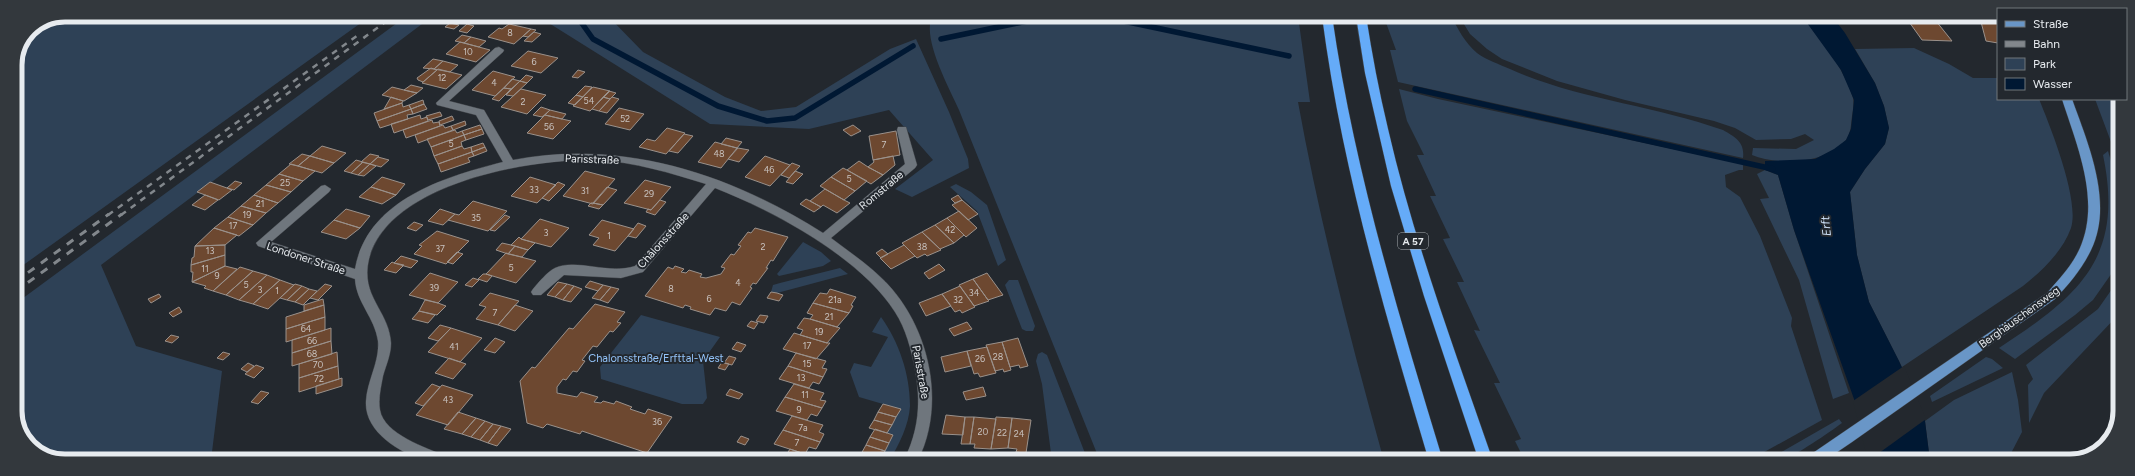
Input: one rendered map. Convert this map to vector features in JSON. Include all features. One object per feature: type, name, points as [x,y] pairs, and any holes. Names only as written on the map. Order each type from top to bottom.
[{"type":"highway","points":[[1328,22],[1332,59],[1354,172],[1374,253],[1434,454]]},
{"type":"highway","name":"A 57","points":[[1362,22],[1367,61],[1385,141],[1417,252],[1484,454]]},
{"type":"main road","name":"Berghäuschensweg","points":[[1823,454],[2051,296],[2068,280],[2080,262],[2094,224],[2094,193],[2091,176],[2067,100]]},
{"type":"street","points":[[499,50],[441,103],[480,112],[510,164]]},
{"type":"street","name":"Romstraße","points":[[824,238],[911,165],[902,130]]},
{"type":"street","name":"Parisstraße","points":[[424,454],[399,441],[375,417],[372,408],[374,391],[384,350],[384,338],[366,300],[361,276],[362,260],[369,243],[387,220],[404,205],[419,196],[468,175],[510,164],[560,158],[618,158],[714,182],[766,205],[824,238],[887,292],[900,310],[914,338],[927,397],[926,416],[914,454]]},
{"type":"street","name":"Châlonsstraße","points":[[537,292],[558,272],[563,270],[620,274],[630,273],[639,269],[714,182]]},
{"type":"street","name":"Londoner Straße","points":[[325,189],[262,244],[361,276]]},
{"type":"green space","points":[[65,22],[362,22],[22,266],[22,65],[25,49],[29,41],[41,29],[49,25]]},
{"type":"green space","points":[[398,22],[425,22],[101,265],[136,346],[222,371],[212,454],[65,454],[49,451],[39,445],[25,427],[22,414],[22,299]]},
{"type":"green space","points":[[547,22],[614,22],[643,52],[725,97],[761,111],[796,107],[890,49],[916,39],[949,112],[968,159],[969,168],[912,197],[895,189],[933,160],[889,110],[809,129],[710,124]]},
{"type":"green space","points":[[931,22],[1299,22],[1310,102],[1298,102],[1326,237],[1382,454],[1097,454],[959,110],[943,76],[933,49],[930,36]]},
{"type":"green space","points":[[1386,22],[1454,22],[1469,45],[1477,53],[1488,60],[1562,88],[1670,114],[1723,130],[1741,144],[1743,158],[1398,82],[1390,50],[1396,50]]},
{"type":"green space","points":[[1463,22],[1807,22],[1838,65],[1849,87],[1853,98],[1850,131],[1846,140],[1838,148],[1815,158],[1802,161],[1775,161],[1763,158],[1752,155],[1753,148],[1796,149],[1814,140],[1805,134],[1791,139],[1756,140],[1735,128],[1714,121],[1625,100],[1557,81],[1502,59],[1487,49],[1470,34]]},
{"type":"green space","points":[[1914,48],[1949,64],[1973,78],[1997,78],[1997,100],[2039,100],[2056,144],[2068,182],[2071,200],[2073,216],[2071,228],[2063,245],[2037,274],[2023,286],[1902,367],[1869,302],[1857,255],[1850,192],[1865,169],[1885,144],[1889,128],[1884,106],[1875,83],[1855,49]]},
{"type":"green space","points":[[1399,89],[1438,99],[1743,164],[1743,170],[1725,175],[1726,187],[1740,197],[1760,236],[1792,318],[1791,326],[1822,420],[1761,454],[1522,454],[1515,441],[1521,439],[1494,383],[1500,383],[1474,330],[1480,331],[1457,282],[1464,282],[1443,239],[1450,238],[1430,196],[1436,196],[1417,155],[1424,155],[1407,121]]},
{"type":"green space","points":[[2095,100],[2113,100],[2113,147]]},
{"type":"green space","points":[[2108,151],[2113,168],[2113,271],[2093,300],[2015,359],[1999,348],[2052,311],[2072,292],[2089,271],[2101,248],[2107,222],[2108,191],[2103,155]]},
{"type":"green space","points":[[1765,170],[1778,175],[1794,230],[1849,393],[1833,399],[1799,280],[1760,199],[1769,198],[1757,174]]},
{"type":"green space","points":[[956,184],[971,192],[987,205],[1006,260],[998,266],[977,211],[950,187]]},
{"type":"green space","points":[[803,242],[821,252],[831,261],[823,266],[779,276],[777,274]]},
{"type":"green space","points":[[840,268],[848,274],[777,293],[771,292],[773,285]]},
{"type":"green space","points":[[1009,280],[1018,280],[1035,326],[1033,331],[1026,331],[1022,329],[1005,285]]},
{"type":"green space","points":[[2113,288],[2113,320],[2044,393],[2029,423],[2028,385],[2033,379],[2026,365],[2098,309]]},
{"type":"green space","name":"Chalonsstraße/Erfttal-West","points":[[641,315],[720,337],[703,361],[707,398],[703,404],[682,404],[601,379],[600,367]]},
{"type":"green space","points":[[881,317],[893,337],[906,370],[910,406],[908,420],[893,454],[883,454],[893,436],[887,433],[900,409],[859,397],[850,372],[854,363],[871,367],[888,337],[872,332]]},
{"type":"green space","points":[[1042,352],[1047,355],[1085,454],[1051,454],[1042,384],[1036,361],[1038,354]]},
{"type":"green space","points":[[1986,357],[1992,359],[2003,368],[1932,402],[1930,396]]},
{"type":"green space","points":[[2012,372],[2018,400],[2022,432],[2011,454],[1929,454],[1925,421],[1954,400]]},
{"type":"green space","points":[[1839,419],[1842,423],[1795,454],[1778,454]]},
{"type":"water","name":"Erft","points":[[1806,22],[1837,22],[1845,33],[1875,83],[1884,106],[1889,128],[1885,144],[1865,169],[1850,192],[1857,255],[1869,302],[1899,361],[1925,421],[1929,454],[1868,454],[1854,399],[1794,230],[1778,175],[1765,170],[1765,161],[1815,159],[1834,149],[1846,140],[1851,129],[1854,100],[1841,70]]},
{"type":"pier","points":[[1904,366],[1926,419],[1878,454],[1866,454],[1853,401]]},
{"type":"building","points":[[1909,22],[1937,22],[1952,41],[1922,40]]},
{"type":"building","points":[[1981,22],[1997,22],[1997,43],[1986,41]]},
{"type":"building","points":[[450,23],[459,25],[454,29],[445,27]]},
{"type":"building","points":[[467,24],[474,26],[467,33],[459,31]]},
{"type":"building","points":[[509,24],[531,29],[514,44],[488,37],[499,28],[502,29]]},
{"type":"building","points":[[531,29],[536,30],[528,37],[523,36]]},
{"type":"building","points":[[534,32],[541,34],[532,42],[524,41]]},
{"type":"building","points":[[462,35],[471,37],[464,43],[455,41]]},
{"type":"building","points":[[471,37],[486,41],[479,47],[464,43]]},
{"type":"building","points":[[460,42],[490,50],[476,62],[446,54]]},
{"type":"building","points":[[528,51],[558,58],[541,73],[511,66]]},
{"type":"building","points":[[433,59],[443,61],[434,69],[423,68]]},
{"type":"building","points":[[443,61],[458,65],[450,72],[434,69]]},
{"type":"building","points":[[431,68],[437,70],[423,82],[418,80],[417,78]]},
{"type":"building","points":[[438,69],[462,75],[446,89],[422,83]]},
{"type":"building","points":[[578,70],[585,72],[578,78],[572,77]]},
{"type":"building","points":[[493,71],[515,77],[495,96],[472,90]]},
{"type":"building","points":[[526,75],[533,77],[527,83],[520,81]]},
{"type":"building","points":[[512,79],[520,81],[511,89],[504,88]]},
{"type":"building","points":[[520,81],[527,83],[513,96],[506,95]]},
{"type":"building","points":[[411,85],[423,88],[417,93],[404,90]]},
{"type":"building","points":[[585,86],[592,87],[583,97],[576,95]]},
{"type":"building","points":[[392,87],[417,93],[404,101],[382,95]]},
{"type":"building","points":[[593,87],[610,91],[590,111],[573,106]]},
{"type":"building","points":[[504,88],[511,89],[499,101],[492,99]]},
{"type":"building","points":[[521,89],[546,95],[527,114],[501,107]]},
{"type":"building","points":[[609,91],[616,93],[610,99],[603,97]]},
{"type":"building","points":[[576,95],[583,97],[575,105],[568,103]]},
{"type":"building","points":[[391,97],[403,101],[402,103],[384,109]]},
{"type":"building","points":[[603,97],[610,99],[599,111],[592,109]]},
{"type":"building","points":[[612,97],[619,99],[607,113],[599,111]]},
{"type":"building","points":[[423,100],[424,104],[411,109],[409,105]]},
{"type":"building","points":[[402,103],[403,107],[409,105],[411,109],[377,121],[374,113]]},
{"type":"building","points":[[424,104],[427,109],[413,114],[411,109]]},
{"type":"building","points":[[541,107],[550,110],[542,117],[533,115]]},
{"type":"building","points":[[619,108],[644,114],[630,130],[605,124]]},
{"type":"building","points":[[411,109],[413,114],[407,115],[408,119],[380,128],[377,121]]},
{"type":"building","points":[[550,110],[566,114],[562,119],[545,115]]},
{"type":"building","points":[[440,112],[442,116],[428,120],[426,116]]},
{"type":"building","points":[[420,115],[421,119],[427,117],[428,121],[394,133],[391,124]]},
{"type":"building","points":[[545,115],[571,121],[553,139],[527,133]]},
{"type":"building","points":[[452,116],[454,120],[440,125],[439,121]]},
{"type":"building","points":[[432,120],[433,123],[439,122],[440,126],[406,138],[403,130]]},
{"type":"building","points":[[465,121],[466,125],[453,130],[451,126]]},
{"type":"building","points":[[443,125],[445,128],[451,126],[453,130],[418,143],[415,135]]},
{"type":"building","points":[[480,125],[482,129],[464,135],[462,131]]},
{"type":"building","points":[[853,125],[861,131],[851,136],[843,130]]},
{"type":"building","points":[[667,128],[685,133],[666,154],[639,147],[647,139],[655,141]]},
{"type":"building","points":[[482,129],[484,134],[466,140],[464,135]]},
{"type":"building","points":[[455,130],[457,133],[462,131],[464,135],[431,147],[427,139]]},
{"type":"building","points":[[896,131],[900,155],[873,160],[869,136]]},
{"type":"building","points":[[684,134],[693,136],[678,153],[669,151]]},
{"type":"building","points":[[464,135],[466,140],[461,142],[462,146],[434,156],[431,147]]},
{"type":"building","points":[[726,138],[742,142],[737,148],[721,144]]},
{"type":"building","points":[[715,142],[737,148],[721,168],[698,162]]},
{"type":"building","points":[[483,143],[485,147],[472,152],[471,147]]},
{"type":"building","points":[[322,146],[346,153],[334,163],[310,156]]},
{"type":"building","points":[[462,146],[464,149],[471,147],[472,152],[438,164],[434,156]]},
{"type":"building","points":[[485,147],[487,151],[474,156],[472,152]]},
{"type":"building","points":[[738,148],[749,150],[739,162],[728,159]]},
{"type":"building","points":[[472,152],[474,156],[468,158],[470,162],[441,172],[438,164]]},
{"type":"building","points":[[302,154],[310,156],[298,166],[289,164]]},
{"type":"building","points":[[370,154],[379,156],[370,164],[361,162]]},
{"type":"building","points":[[310,156],[334,163],[322,173],[298,166]]},
{"type":"building","points":[[765,156],[790,165],[770,186],[745,177]]},
{"type":"building","points":[[893,156],[895,165],[883,175],[868,167],[874,162],[873,160]]},
{"type":"building","points":[[378,157],[389,160],[381,167],[370,164]]},
{"type":"building","points":[[356,160],[363,162],[351,173],[344,171]]},
{"type":"building","points":[[859,161],[883,175],[871,184],[847,170]]},
{"type":"building","points":[[363,162],[370,164],[358,175],[351,173]]},
{"type":"building","points":[[792,163],[800,166],[789,178],[781,175]]},
{"type":"building","points":[[291,164],[315,171],[303,181],[279,174]]},
{"type":"building","points":[[370,164],[376,166],[364,176],[358,175]]},
{"type":"building","points":[[843,168],[867,181],[855,191],[831,177]]},
{"type":"building","points":[[585,171],[615,179],[593,204],[563,196]]},
{"type":"building","points":[[795,171],[803,174],[793,184],[786,182]]},
{"type":"building","points":[[279,174],[303,181],[291,192],[266,185]]},
{"type":"building","points":[[382,177],[405,184],[396,195],[371,187]]},
{"type":"building","points":[[530,177],[556,185],[537,203],[511,196]]},
{"type":"building","points":[[831,177],[855,191],[844,200],[820,186]]},
{"type":"building","points":[[645,180],[671,187],[651,210],[624,203]]},
{"type":"building","points":[[235,181],[242,183],[234,190],[227,188]]},
{"type":"building","points":[[210,182],[232,190],[219,200],[197,192]]},
{"type":"building","points":[[558,182],[565,185],[549,201],[542,198]]},
{"type":"building","points":[[266,185],[291,192],[278,203],[254,195]]},
{"type":"building","points":[[371,187],[396,195],[382,204],[359,197]]},
{"type":"building","points":[[607,187],[617,190],[603,205],[593,203]]},
{"type":"building","points":[[825,189],[850,203],[837,213],[823,205],[821,207],[810,201]]},
{"type":"building","points":[[205,195],[218,200],[205,210],[192,205]]},
{"type":"building","points":[[254,195],[278,203],[266,213],[241,206]]},
{"type":"building","points":[[958,195],[962,200],[955,203],[951,199]]},
{"type":"building","points":[[806,199],[821,207],[814,212],[800,204]]},
{"type":"building","points":[[660,200],[666,202],[655,215],[646,212],[648,209],[651,210]]},
{"type":"building","points":[[962,200],[978,214],[968,220],[952,205]]},
{"type":"building","points":[[473,201],[507,211],[488,231],[448,220],[455,214],[459,215]]},
{"type":"building","points":[[591,203],[603,205],[599,209],[588,206]]},
{"type":"building","points":[[241,206],[266,213],[253,225],[228,217]]},
{"type":"building","points":[[346,209],[370,216],[360,228],[334,220]]},
{"type":"building","points":[[440,209],[455,214],[443,225],[428,221]]},
{"type":"building","points":[[959,211],[977,228],[966,237],[947,218]]},
{"type":"building","points":[[505,215],[510,217],[495,231],[490,230]]},
{"type":"building","points":[[228,217],[253,225],[239,236],[214,228]]},
{"type":"building","points":[[947,218],[964,235],[954,243],[935,225]]},
{"type":"building","points":[[540,219],[569,228],[551,247],[521,239]]},
{"type":"building","points":[[334,220],[360,228],[346,239],[321,232]]},
{"type":"building","points":[[602,220],[634,229],[615,251],[593,245],[599,238],[589,235]]},
{"type":"building","points":[[414,222],[423,225],[416,231],[407,228]]},
{"type":"building","points":[[638,223],[646,226],[636,238],[628,236]]},
{"type":"building","points":[[935,225],[954,243],[940,249],[922,232]]},
{"type":"building","points":[[214,228],[237,235],[225,245],[195,246]]},
{"type":"building","points":[[755,228],[788,237],[756,284],[753,283],[750,287],[752,288],[740,305],[732,302],[726,311],[715,308],[710,315],[690,309],[691,307],[685,305],[683,308],[645,296],[668,267],[673,269],[675,266],[684,269],[681,272],[686,273],[689,270],[702,274],[700,277],[706,278],[721,274],[725,268],[721,267],[731,254],[734,255],[741,246],[738,245],[748,232],[751,233]]},
{"type":"building","points":[[437,231],[469,241],[446,264],[414,254],[422,246],[419,245]]},
{"type":"building","points":[[922,232],[941,250],[927,256],[925,254],[917,258],[902,243]]},
{"type":"building","points":[[519,237],[535,243],[528,250],[511,245]]},
{"type":"building","points":[[502,243],[515,246],[508,254],[496,250]]},
{"type":"building","points":[[225,245],[225,255],[191,265],[192,258],[194,257],[195,246]]},
{"type":"building","points":[[904,245],[915,256],[891,269],[880,258]]},
{"type":"building","points":[[515,246],[528,250],[522,257],[508,254]]},
{"type":"building","points":[[882,249],[888,254],[881,258],[876,253]]},
{"type":"building","points":[[457,252],[463,254],[453,264],[447,262]]},
{"type":"building","points":[[506,253],[536,261],[516,283],[486,274]]},
{"type":"building","points":[[225,255],[225,266],[192,282],[193,272],[191,272],[191,265]]},
{"type":"building","points":[[401,256],[418,261],[411,268],[394,263]]},
{"type":"building","points":[[392,262],[404,265],[396,273],[384,270]]},
{"type":"building","points":[[939,264],[945,270],[929,279],[924,273]]},
{"type":"building","points":[[225,266],[237,269],[213,291],[204,288],[206,286],[192,282]]},
{"type":"building","points":[[240,267],[253,271],[226,295],[213,291]]},
{"type":"building","points":[[253,271],[267,275],[239,300],[226,295]]},
{"type":"building","points":[[430,273],[458,282],[438,303],[409,295]]},
{"type":"building","points":[[987,273],[1003,295],[988,300],[973,279]]},
{"type":"building","points":[[483,274],[492,276],[487,282],[478,279]]},
{"type":"building","points":[[267,275],[280,280],[253,304],[239,300]]},
{"type":"building","points":[[473,278],[479,280],[472,287],[465,285]]},
{"type":"building","points":[[973,279],[989,301],[974,306],[959,285]]},
{"type":"building","points":[[280,280],[294,285],[268,309],[253,304]]},
{"type":"building","points":[[590,281],[603,285],[598,291],[585,287]]},
{"type":"building","points":[[558,282],[567,284],[555,297],[547,295]]},
{"type":"building","points":[[295,284],[302,286],[287,300],[280,298]]},
{"type":"building","points":[[325,284],[332,286],[318,300],[310,298]]},
{"type":"building","points":[[567,284],[574,286],[563,300],[555,297]]},
{"type":"building","points":[[603,285],[611,287],[600,300],[592,298]]},
{"type":"building","points":[[302,286],[309,289],[295,302],[287,300]]},
{"type":"building","points":[[574,286],[582,289],[571,302],[563,300]]},
{"type":"building","points":[[960,286],[975,307],[962,313],[960,310],[955,312],[942,294]]},
{"type":"building","points":[[611,287],[619,289],[608,303],[600,300]]},
{"type":"building","points":[[309,289],[317,291],[303,305],[295,302]]},
{"type":"building","points":[[830,289],[856,297],[851,305],[853,306],[849,313],[813,303],[820,293],[827,294]]},
{"type":"building","points":[[771,292],[783,295],[779,301],[767,298]]},
{"type":"building","points":[[490,293],[519,301],[498,325],[476,319],[486,307],[479,305]]},
{"type":"building","points":[[159,294],[161,297],[151,303],[148,299]]},
{"type":"building","points":[[942,294],[951,306],[926,316],[919,303]]},
{"type":"building","points":[[323,299],[324,305],[304,311],[304,305]]},
{"type":"building","points":[[425,300],[446,306],[437,315],[419,311]]},
{"type":"building","points":[[813,303],[849,313],[837,327],[810,319],[813,315],[807,313]]},
{"type":"building","points":[[595,304],[625,312],[617,322],[621,323],[613,332],[610,331],[597,347],[593,346],[582,360],[585,361],[577,372],[573,371],[566,380],[563,379],[557,387],[557,393],[577,397],[581,392],[598,397],[594,402],[601,403],[603,401],[614,404],[616,401],[632,407],[630,409],[645,414],[648,409],[672,417],[647,453],[582,431],[580,434],[547,424],[543,428],[527,423],[520,381],[532,367],[535,368],[569,328],[573,329]]},
{"type":"building","points":[[324,305],[325,317],[286,329],[286,317]]},
{"type":"building","points":[[515,305],[533,311],[515,331],[498,325]]},
{"type":"building","points":[[179,307],[182,312],[173,317],[169,313]]},
{"type":"building","points":[[419,311],[435,315],[428,323],[412,319]]},
{"type":"building","points":[[760,315],[768,316],[764,323],[756,321]]},
{"type":"building","points":[[325,317],[325,330],[286,342],[286,329]]},
{"type":"building","points":[[804,318],[840,328],[827,343],[800,335],[803,330],[797,328]]},
{"type":"building","points":[[751,321],[758,323],[754,329],[747,326]]},
{"type":"building","points":[[967,322],[972,329],[954,336],[949,329]]},
{"type":"building","points":[[440,325],[451,328],[438,341],[428,338]]},
{"type":"building","points":[[331,328],[331,341],[292,353],[292,340]]},
{"type":"building","points":[[451,328],[482,338],[460,362],[428,352]]},
{"type":"building","points":[[794,333],[830,343],[816,359],[783,349]]},
{"type":"building","points":[[171,335],[179,337],[172,343],[165,341]]},
{"type":"building","points":[[495,338],[505,342],[495,353],[484,350]]},
{"type":"building","points":[[1018,338],[1028,366],[1020,368],[1019,365],[1010,367],[1002,342]]},
{"type":"building","points":[[331,341],[332,354],[292,366],[292,353]]},
{"type":"building","points":[[737,342],[746,345],[741,352],[732,349]]},
{"type":"building","points":[[1002,342],[1011,370],[1004,372],[1003,369],[995,371],[986,345]]},
{"type":"building","points":[[987,347],[996,373],[980,377],[978,373],[974,374],[967,351]]},
{"type":"building","points":[[967,351],[971,366],[945,372],[941,357]]},
{"type":"building","points":[[223,352],[230,354],[223,360],[217,358]]},
{"type":"building","points":[[337,352],[338,366],[299,378],[299,364]]},
{"type":"building","points":[[796,353],[826,361],[822,368],[827,369],[823,377],[788,366]]},
{"type":"building","points":[[729,356],[736,358],[732,365],[724,363]]},
{"type":"building","points":[[449,358],[466,364],[453,379],[435,373]]},
{"type":"building","points":[[722,362],[729,364],[725,370],[718,368]]},
{"type":"building","points":[[248,363],[254,366],[247,372],[241,369]]},
{"type":"building","points":[[256,365],[264,368],[254,378],[245,374]]},
{"type":"building","points":[[338,366],[339,379],[299,392],[299,378]]},
{"type":"building","points":[[788,366],[823,377],[819,384],[813,382],[809,388],[779,379]]},
{"type":"building","points":[[342,378],[342,386],[316,394],[316,386]]},
{"type":"building","points":[[432,384],[440,387],[423,406],[415,403]]},
{"type":"building","points":[[794,384],[824,393],[820,400],[826,401],[822,408],[785,397]]},
{"type":"building","points":[[442,385],[473,395],[448,425],[416,415]]},
{"type":"building","points":[[983,387],[986,396],[966,400],[963,392]]},
{"type":"building","points":[[730,389],[743,394],[739,399],[726,395]]},
{"type":"building","points":[[261,391],[269,393],[258,404],[251,402]]},
{"type":"building","points":[[785,397],[822,408],[817,416],[811,414],[807,420],[776,411]]},
{"type":"building","points":[[883,404],[901,409],[896,417],[878,412]]},
{"type":"building","points":[[458,412],[476,418],[462,434],[444,429]]},
{"type":"building","points":[[878,412],[896,417],[892,425],[874,420]]},
{"type":"building","points":[[946,415],[965,417],[963,435],[942,434]]},
{"type":"building","points":[[792,416],[823,425],[819,432],[824,434],[820,442],[783,430]]},
{"type":"building","points":[[965,417],[974,417],[970,444],[961,444]]},
{"type":"building","points":[[974,417],[996,419],[991,449],[974,448],[975,444],[970,444]]},
{"type":"building","points":[[996,417],[1012,418],[1008,448],[991,449]]},
{"type":"building","points":[[476,418],[485,421],[471,437],[462,434]]},
{"type":"building","points":[[1012,418],[1031,420],[1026,453],[1016,452],[1017,449],[1008,448]]},
{"type":"building","points":[[874,420],[892,425],[887,433],[869,428]]},
{"type":"building","points":[[485,421],[493,424],[480,440],[471,437]]},
{"type":"building","points":[[493,424],[501,426],[488,443],[480,440]]},
{"type":"building","points":[[501,426],[511,429],[497,446],[488,443]]},
{"type":"building","points":[[875,429],[893,435],[889,443],[870,437]]},
{"type":"building","points":[[783,430],[820,442],[816,449],[809,447],[805,454],[774,444]]},
{"type":"building","points":[[741,436],[749,439],[745,445],[737,442]]},
{"type":"building","points":[[870,437],[889,443],[885,451],[866,445]]},
{"type":"building","points":[[866,445],[885,451],[883,454],[861,454]]},
{"type":"building","points":[[790,449],[805,454],[787,454]]},
{"type":"waterway","points":[[581,22],[593,39],[718,106],[767,121],[795,118],[913,46]]},
{"type":"waterway","points":[[941,39],[1022,22]]},
{"type":"waterway","points":[[1128,22],[1289,56]]},
{"type":"waterway","points":[[1415,89],[1773,169]]},
{"type":"railway","points":[[121,215],[385,22]]},
{"type":"railway","points":[[108,215],[361,33]]},
{"type":"railway","points":[[22,277],[109,214]]},
{"type":"railway","points":[[22,287],[122,214]]}]
